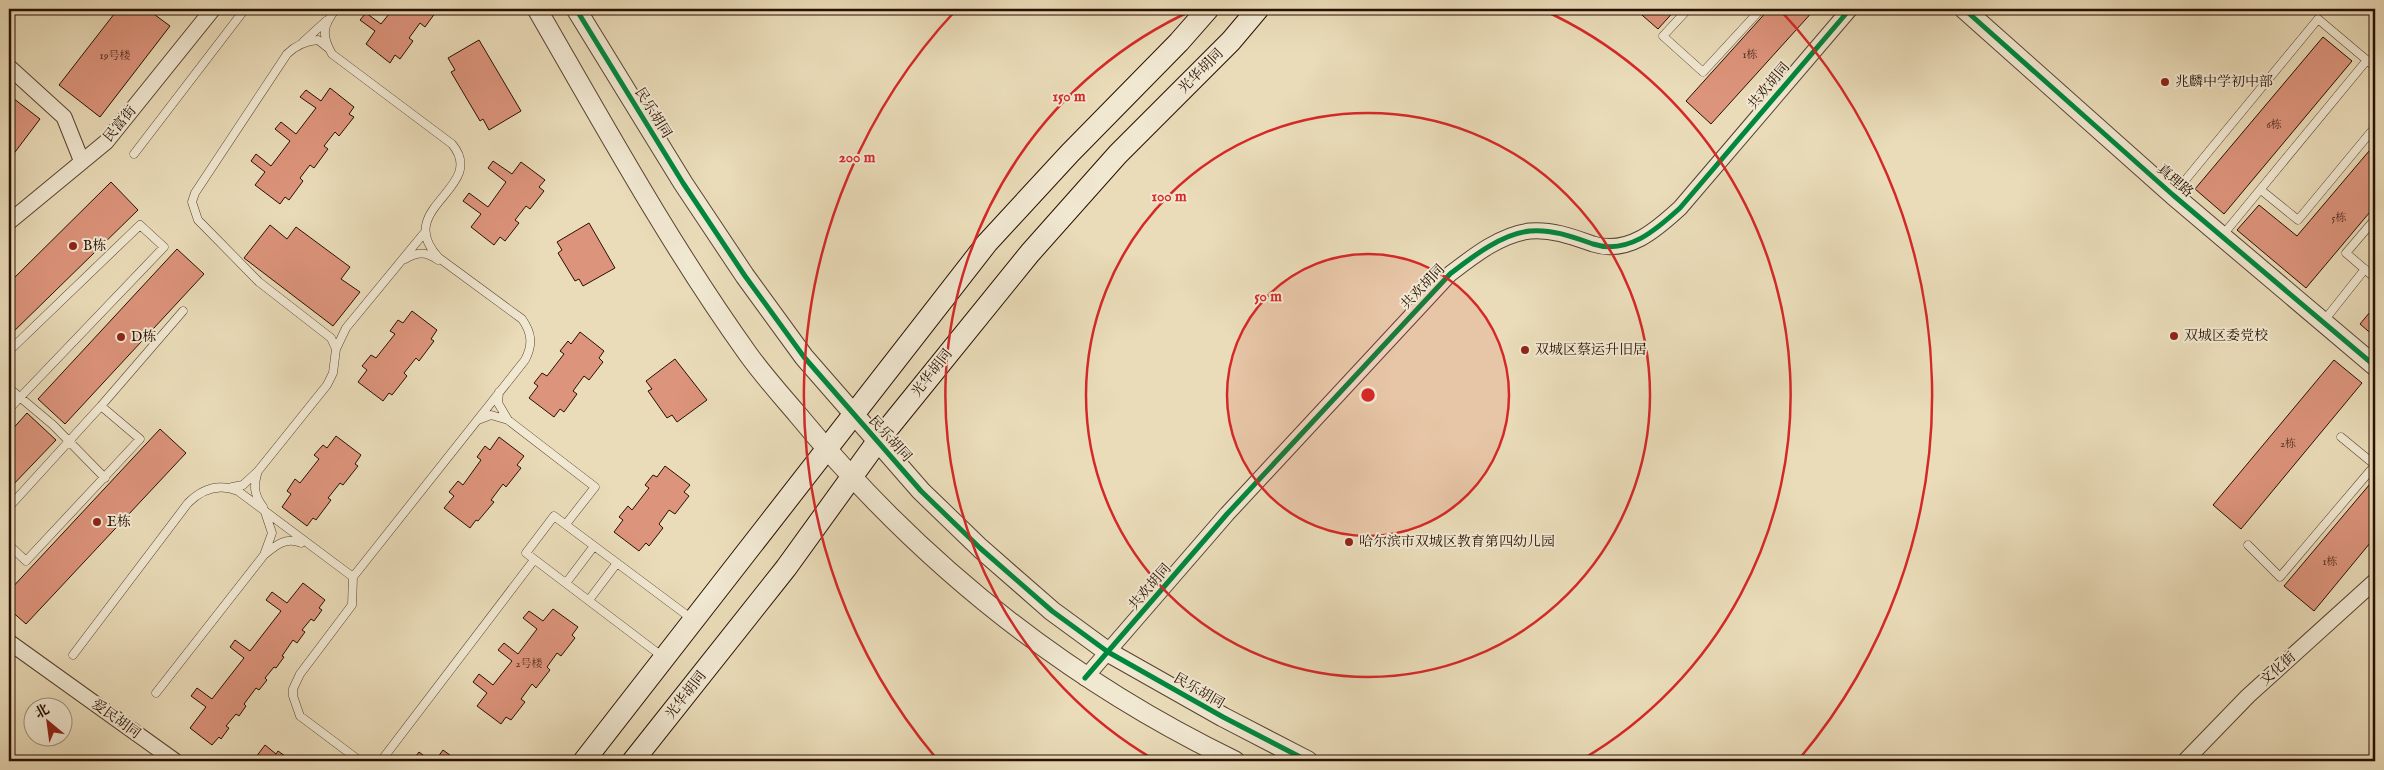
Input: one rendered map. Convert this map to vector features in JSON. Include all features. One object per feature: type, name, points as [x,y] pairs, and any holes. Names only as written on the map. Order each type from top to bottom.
[{"type":"main road","points":[[584,761],[757,539],[825,448],[988,243],[1070,153],[1179,42],[1208,9]]},
{"type":"main road","name":"光华胡同","points":[[633,761],[786,568],[877,442],[1036,246],[1118,154],[1231,41],[1258,9]]},
{"type":"street","name":"民富街","points":[[9,222],[106,142],[213,9]]},
{"type":"street","points":[[536,9],[646,196],[714,304],[750,356],[851,477],[949,573],[1028,638],[1085,678],[1143,714],[1235,761]]},
{"type":"street","name":"民乐胡同","points":[[576,9],[683,183],[804,357],[852,414],[922,490],[980,548],[1052,611],[1108,652],[1223,717],[1308,761]]},
{"type":"street","name":"共欢胡同","points":[[1085,678],[1228,514],[1450,274],[1488,246],[1530,231],[1569,234],[1595,245],[1620,246],[1650,235],[1680,208],[1850,9]]},
{"type":"street","name":"真理路","points":[[1964,9],[2173,195],[2375,366]]},
{"type":"street","points":[[9,67],[64,117],[82,162]]},
{"type":"street","name":"文化街","points":[[2185,761],[2248,696],[2375,580]]},
{"type":"street","name":"爱民胡同","points":[[9,642],[175,761]]},
{"type":"lane","points":[[134,154],[246,9]]},
{"type":"lane","points":[[332,54],[324,36],[324,27],[336,9]]},
{"type":"lane","points":[[1688,9],[1663,36],[1704,72],[1761,9]]},
{"type":"lane","points":[[329,18],[287,54],[195,193],[192,202],[198,220],[259,282],[331,338],[336,349]]},
{"type":"lane","points":[[2173,195],[2318,19],[2375,67]]},
{"type":"lane","points":[[73,655],[188,504],[204,491],[218,487],[234,488],[243,485],[258,471],[327,385],[333,373],[336,349],[346,328],[425,232],[428,217],[433,208],[457,180],[462,170],[458,151],[452,144],[332,54],[324,43],[318,40],[301,43]]},
{"type":"lane","points":[[2222,236],[2367,60]]},
{"type":"lane","points":[[2261,190],[2298,220],[2375,126]]},
{"type":"lane","points":[[2375,219],[2346,254],[2375,278]]},
{"type":"lane","points":[[9,351],[140,225],[164,246],[9,409]]},
{"type":"lane","points":[[360,761],[300,716],[293,696],[293,689],[300,674],[352,605],[353,577],[525,360],[530,351],[529,329],[522,319],[433,251],[425,232]]},
{"type":"lane","points":[[399,263],[416,253],[425,253],[463,279],[473,282]]},
{"type":"lane","points":[[2323,322],[2364,269]]},
{"type":"lane","points":[[9,507],[101,406],[183,311]]},
{"type":"lane","points":[[9,388],[69,442],[105,478]]},
{"type":"lane","points":[[500,391],[498,403],[508,420]]},
{"type":"lane","points":[[9,545],[26,561],[140,439],[101,406]]},
{"type":"lane","points":[[473,424],[491,415],[508,420],[595,487],[566,524]]},
{"type":"lane","points":[[2248,545],[2280,577],[2375,466],[2341,437]]},
{"type":"lane","points":[[258,471],[255,493],[266,512],[272,533],[264,555]]},
{"type":"lane","points":[[229,487],[238,490],[353,577]]},
{"type":"lane","points":[[664,657],[526,553],[554,516],[693,620]]},
{"type":"lane","points":[[156,693],[264,555],[284,541],[295,540],[311,547]]},
{"type":"lane","points":[[566,583],[594,546]]},
{"type":"lane","points":[[381,761],[534,560]]},
{"type":"lane","points":[[589,600],[617,563]]},
{"type":"building","points":[[118,9],[147,9],[170,26],[100,117],[59,85]]},
{"type":"building","points":[[393,9],[438,9],[425,27],[420,23],[409,38],[413,41],[400,59],[395,55],[390,63],[366,44],[375,31],[360,20],[366,13],[381,24]]},
{"type":"building","points":[[1635,9],[1676,9],[1658,29]]},
{"type":"building","points":[[1769,9],[1815,9],[1711,124],[1686,101]]},
{"type":"building","points":[[2323,37],[2352,61],[2224,214],[2195,189]]},
{"type":"building","points":[[479,40],[521,111],[489,130],[483,119],[480,121],[451,72],[455,70],[448,58]]},
{"type":"building","points":[[330,88],[354,107],[349,114],[354,117],[339,136],[335,132],[324,146],[328,149],[314,168],[310,165],[300,178],[303,181],[289,200],[285,197],[280,204],[255,185],[265,172],[251,161],[256,154],[271,166],[290,141],[275,129],[281,122],[296,134],[316,108],[300,97],[306,90],[321,101]]},
{"type":"building","points":[[9,95],[40,119],[9,160]]},
{"type":"building","points":[[2375,144],[2375,206],[2306,288],[2237,230],[2259,205],[2297,236]]},
{"type":"building","points":[[493,161],[512,174],[521,162],[545,180],[539,187],[544,191],[530,209],[526,206],[515,220],[519,223],[505,241],[500,237],[494,245],[471,227],[481,214],[463,201],[469,193],[488,207],[506,182],[488,168]]},
{"type":"building","name":"B栋","points":[[111,182],[138,210],[9,336],[9,283]]},
{"type":"building","points":[[589,223],[615,268],[583,286],[579,279],[575,281],[558,253],[562,250],[557,242]]},
{"type":"building","points":[[270,225],[287,239],[296,227],[350,267],[341,279],[360,292],[333,326],[244,258]]},
{"type":"building","name":"D栋","points":[[177,249],[204,274],[65,424],[38,399]]},
{"type":"building","points":[[2375,306],[2375,337],[2360,324]]},
{"type":"building","points":[[412,311],[437,330],[431,339],[434,341],[419,361],[416,358],[404,373],[407,376],[392,395],[389,393],[383,401],[358,382],[367,370],[362,366],[371,355],[376,358],[395,334],[390,331],[398,320],[403,323]]},
{"type":"building","points":[[580,332],[604,351],[599,358],[603,362],[589,380],[584,376],[573,391],[577,394],[564,412],[560,409],[554,417],[529,398],[538,386],[534,383],[542,373],[547,376],[564,354],[560,351],[568,341],[571,344]]},
{"type":"building","points":[[675,359],[707,400],[677,422],[672,415],[667,418],[648,391],[652,389],[646,381]]},
{"type":"building","points":[[2334,360],[2362,383],[2241,529],[2213,505]]},
{"type":"building","points":[[27,413],[56,440],[9,489],[9,433]]},
{"type":"building","name":"E栋","points":[[160,429],[186,453],[26,624],[9,609],[9,591]]},
{"type":"building","points":[[336,436],[361,455],[355,464],[358,466],[343,485],[340,483],[328,498],[331,500],[316,520],[313,518],[307,526],[282,507],[291,494],[287,491],[295,479],[300,483],[319,459],[314,455],[323,445],[327,448]]},
{"type":"building","points":[[499,437],[524,456],[517,465],[521,468],[506,487],[503,484],[491,500],[494,502],[470,528],[444,508],[454,496],[449,492],[458,481],[463,485],[481,460],[477,457],[485,446],[490,450]]},
{"type":"building","points":[[665,466],[690,485],[684,492],[689,496],[675,514],[669,510],[659,524],[663,528],[649,546],[646,543],[639,551],[614,532],[623,520],[619,517],[628,506],[632,510],[649,488],[645,485],[653,475],[657,477]]},
{"type":"building","points":[[2375,478],[2375,537],[2314,611],[2284,586]]},
{"type":"building","points":[[303,583],[325,600],[319,608],[322,610],[314,621],[311,619],[302,630],[305,632],[297,643],[293,640],[276,668],[274,667],[265,678],[267,680],[259,690],[256,688],[244,704],[246,706],[239,716],[236,714],[226,726],[229,728],[221,739],[219,737],[212,745],[190,728],[206,707],[191,696],[197,688],[212,699],[244,658],[230,647],[235,640],[250,651],[281,611],[266,600],[272,592],[287,603]]},
{"type":"building","points":[[553,609],[578,627],[572,635],[575,638],[561,656],[557,653],[547,667],[550,670],[536,688],[532,684],[521,699],[525,702],[511,720],[506,717],[501,724],[477,706],[487,693],[473,682],[479,674],[493,685],[512,661],[498,650],[504,643],[518,654],[537,629],[523,618],[529,611],[543,621]]},
{"type":"building","points":[[265,745],[276,754],[278,751],[292,761],[253,761]]},
{"type":"building","points":[[443,750],[458,761],[435,761]]},
{"type":"building","points":[[419,752],[431,761],[413,760]]},
{"type":"cycle path","points":[[576,9],[683,183],[745,276],[804,357],[921,491],[980,548],[1052,611],[1108,652],[1223,717],[1308,761]]},
{"type":"cycle path","points":[[1085,678],[1227,514],[1450,274],[1487,247],[1519,233],[1530,231],[1554,232],[1606,247],[1630,243],[1651,232],[1680,208],[1850,9]]},
{"type":"cycle path","points":[[1964,9],[2173,195],[2375,366]]},
{"type":"place","name":"兆麟中学初中部","points":[[2165,82]]},
{"type":"place","name":"B栋","points":[[73,246]]},
{"type":"place","name":"双城区委党校","points":[[2174,336]]},
{"type":"place","name":"D栋","points":[[121,337]]},
{"type":"place","name":"双城区蔡运升旧居","points":[[1525,350]]},
{"type":"place","name":"E栋","points":[[97,522]]},
{"type":"place","name":"哈尔滨市双城区教育第四幼儿园","points":[[1349,542]]}]
